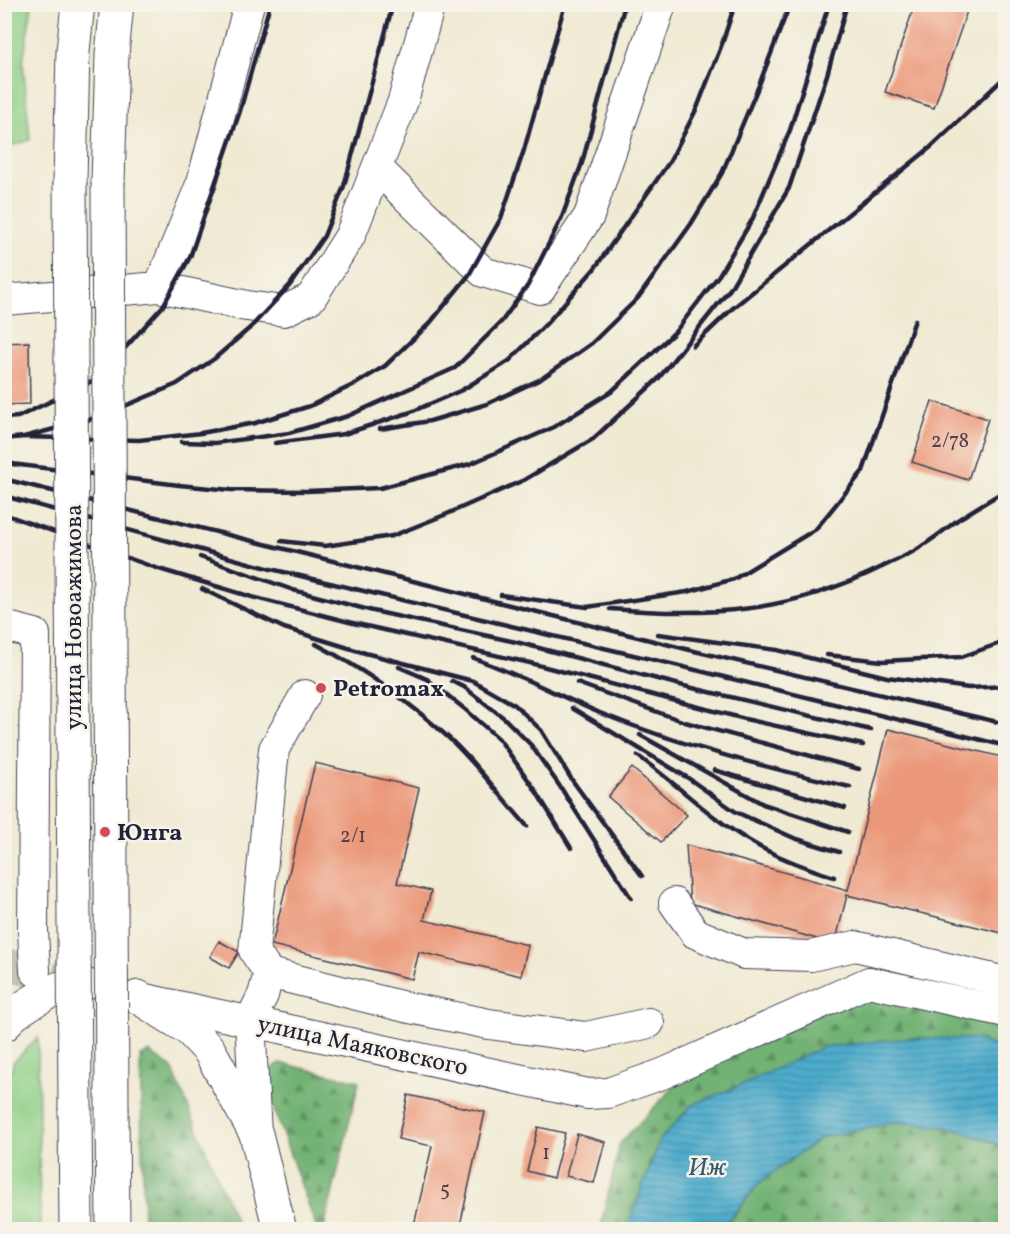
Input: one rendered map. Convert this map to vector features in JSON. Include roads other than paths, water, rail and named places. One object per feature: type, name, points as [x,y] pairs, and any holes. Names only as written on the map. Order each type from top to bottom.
[{"type":"main road","name":"улица Новоажимова","points":[[76,1230],[70,182],[73,51],[78,4]]},
{"type":"main road","name":"улица Новоажимова","points":[[114,1230],[108,182],[112,54],[117,4]]},
{"type":"main road","points":[[4,1025],[32,1003],[61,988],[84,984]]},
{"type":"main road","points":[[138,997],[189,1029],[209,1050],[256,1134],[280,1230]]},
{"type":"street","points":[[159,287],[202,182],[249,4]]},
{"type":"street","points":[[4,300],[159,287],[247,306],[284,311],[310,298],[350,236],[403,101],[430,4]]},
{"type":"street","points":[[377,168],[483,272],[540,289],[589,216],[661,4]]},
{"type":"street","points":[[4,626],[35,634],[33,918],[35,971]]},
{"type":"street","points":[[305,695],[274,749],[254,951],[269,974],[405,1007],[500,1026],[585,1037],[649,1023]]},
{"type":"street","points":[[674,903],[695,933],[744,954],[811,956],[855,946],[1005,981]]},
{"type":"street","points":[[256,1134],[250,1021],[263,995],[269,974]]},
{"type":"street","name":"улица Маяковского","points":[[138,997],[588,1094],[608,1092],[662,1074],[869,982],[1005,1012]]},
{"type":"water","name":"Иж","points":[[910,1038],[974,1039],[1005,1049],[1005,1150],[994,1142],[946,1127],[898,1122],[822,1137],[759,1183],[722,1229],[627,1229],[660,1140],[692,1105],[737,1087],[822,1047]]},
{"type":"tunnel","points":[[4,964],[64,979]]},
{"type":"railway","points":[[4,418],[18,417],[97,379],[163,306],[190,257],[240,111],[270,4]]},
{"type":"railway","points":[[4,439],[24,437],[99,417],[177,384],[214,359],[251,327],[290,285],[324,236],[344,186],[393,4]]},
{"type":"railway","points":[[24,437],[139,440],[201,433],[255,423],[310,406],[357,383],[385,366],[430,323],[469,275],[501,218],[524,150],[565,4]]},
{"type":"railway","points":[[181,442],[215,443],[289,433],[348,416],[455,368],[502,321],[528,285],[562,217],[582,163],[625,4]]},
{"type":"railway","points":[[275,443],[344,434],[411,412],[462,390],[509,361],[547,323],[595,268],[670,161],[697,108],[735,4]]},
{"type":"railway","points":[[380,429],[430,421],[487,404],[541,379],[592,343],[638,298],[691,224],[722,173],[790,4]]},
{"type":"railway","points":[[4,463],[231,490],[307,491],[380,488],[470,464],[552,428],[611,392],[675,332],[719,275],[752,220],[790,130],[829,4]]},
{"type":"railway","points":[[281,541],[325,546],[392,536],[447,514],[524,480],[593,439],[658,379],[730,289],[789,188],[827,75],[847,4]]},
{"type":"railway","points":[[693,346],[733,308],[931,147],[1006,76]]},
{"type":"railway","points":[[501,595],[587,607],[687,592],[734,579],[816,529],[863,471],[915,320]]},
{"type":"railway","points":[[4,479],[694,651],[1006,724]]},
{"type":"railway","points":[[610,609],[716,611],[782,603],[814,594],[848,582],[913,552],[959,519],[1006,490]]},
{"type":"railway","points":[[4,496],[271,569],[1006,746]]},
{"type":"railway","points":[[4,514],[159,569],[252,597],[353,623],[530,663],[745,719],[863,745]]},
{"type":"railway","points":[[200,557],[293,590],[373,611],[516,642],[684,686],[871,730]]},
{"type":"railway","points":[[202,589],[284,628],[365,653],[473,681],[515,705],[541,730],[572,780],[642,876]]},
{"type":"railway","points":[[658,634],[777,650],[887,677],[969,688],[1006,686]]},
{"type":"railway","points":[[827,655],[882,661],[961,657],[1006,641]]},
{"type":"railway","points":[[316,644],[369,676],[435,726],[471,760],[527,826]]},
{"type":"railway","points":[[473,658],[600,713],[661,736],[850,787]]},
{"type":"railway","points":[[399,667],[427,679],[499,739],[534,788],[571,848]]},
{"type":"railway","points":[[452,681],[464,687],[504,718],[531,745],[631,898]]},
{"type":"railway","points":[[577,683],[685,722],[859,769]]},
{"type":"railway","points":[[572,708],[688,778],[736,812],[794,838],[839,852]]},
{"type":"railway","points":[[640,735],[763,804],[848,832]]},
{"type":"railway","points":[[638,756],[738,834],[782,858],[834,877]]},
{"type":"railway","points":[[714,770],[845,808]]},
{"type":"place","name":"Petromax","points":[[321,688]]},
{"type":"place","name":"Юнга","points":[[105,832]]}]
